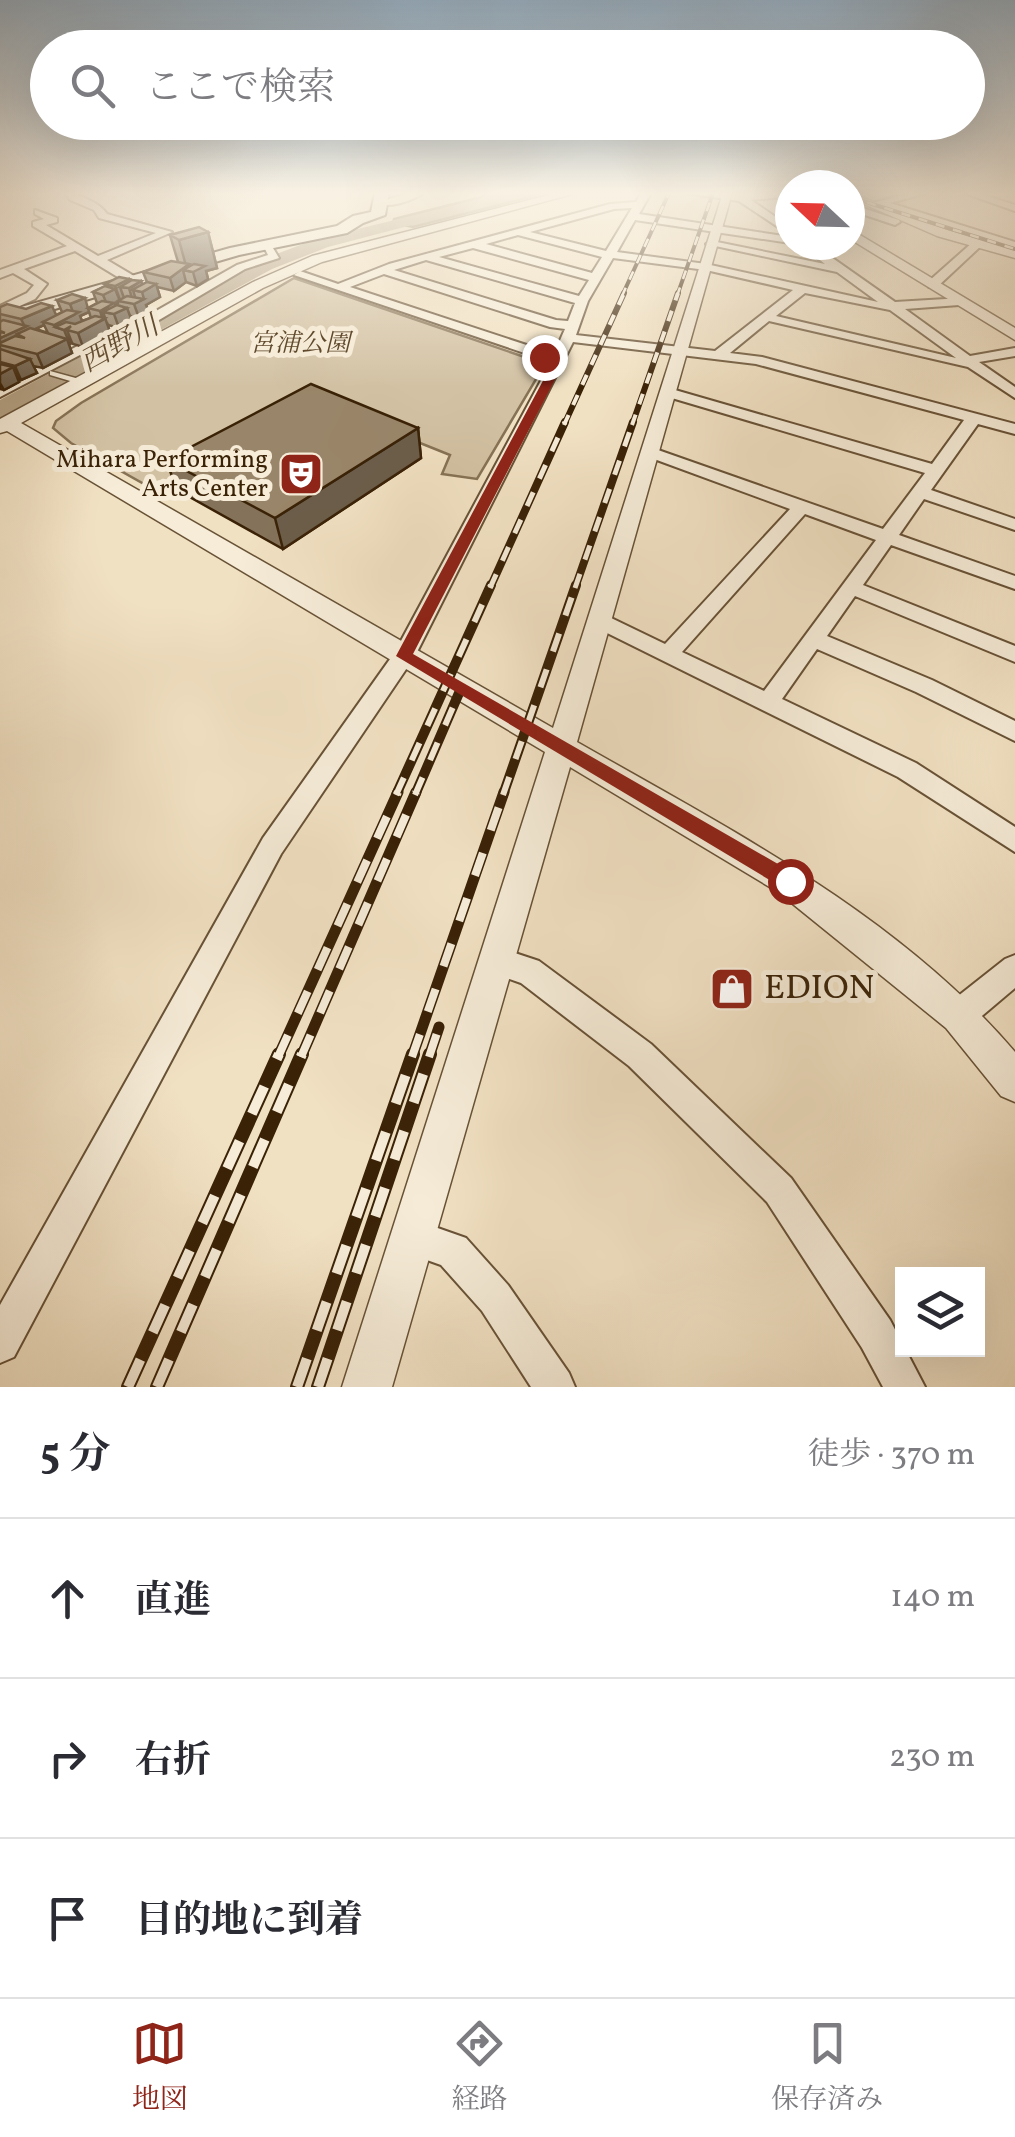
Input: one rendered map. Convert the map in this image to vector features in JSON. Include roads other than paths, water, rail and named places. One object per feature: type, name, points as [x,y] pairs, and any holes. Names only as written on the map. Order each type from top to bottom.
[{"type":"main road","points":[[0,320],[130,279],[218,258]]},
{"type":"street","points":[[0,274],[47,258]]},
{"type":"street","points":[[100,258],[130,279]]},
{"type":"street","points":[[48,372],[241,267],[270,258]]},
{"type":"street","points":[[4,425],[258,285],[321,258]]},
{"type":"street","points":[[338,288],[426,258]]},
{"type":"street","points":[[430,258],[582,302]]},
{"type":"street","points":[[523,258],[596,278]]},
{"type":"street","points":[[0,1343],[272,846],[404,656],[560,360],[582,302],[606,258]]},
{"type":"street","points":[[632,258],[706,266],[894,307],[959,300]]},
{"type":"street","points":[[367,1387],[708,258]]},
{"type":"street","points":[[801,258],[840,268]]},
{"type":"street","points":[[891,258],[1015,335]]},
{"type":"street","points":[[933,284],[962,258]]},
{"type":"street","points":[[829,260],[1015,394]]},
{"type":"street","points":[[0,311],[31,296],[41,284],[14,270]]},
{"type":"street","points":[[384,270],[570,332],[776,364],[1015,429]]},
{"type":"street","points":[[300,275],[560,360]]},
{"type":"street","points":[[718,355],[802,288]]},
{"type":"street","points":[[29,310],[66,324],[123,330]]},
{"type":"street","points":[[766,317],[963,364],[1015,352]]},
{"type":"street","points":[[0,330],[18,335]]},
{"type":"street","points":[[0,393],[19,392],[78,352],[123,330]]},
{"type":"street","points":[[50,344],[78,352]]},
{"type":"street","points":[[14,364],[76,380]]},
{"type":"street","points":[[670,392],[936,472]]},
{"type":"street","points":[[769,700],[974,418]]},
{"type":"street","points":[[4,425],[790,881],[959,1015],[1015,1082]]},
{"type":"street","points":[[652,453],[1015,583]]},
{"type":"street","points":[[920,492],[1015,525]]},
{"type":"street","points":[[669,653],[803,505]]},
{"type":"street","points":[[851,588],[1015,654]]},
{"type":"street","points":[[600,620],[906,770],[1015,841]]},
{"type":"street","points":[[814,639],[924,686],[1015,732]]},
{"type":"street","points":[[497,961],[529,972],[640,1056],[778,1190],[876,1334],[904,1387]]},
{"type":"street","points":[[959,1015],[1015,969]]},
{"type":"street","points":[[412,1237],[453,1251],[495,1298],[555,1387]]},
{"type":"waterway","name":"西野川","points":[[0,410],[284,258]]},
{"type":"railway","points":[[622,296],[639,258]]},
{"type":"railway","points":[[677,296],[690,258]]},
{"type":"railway","points":[[564,425],[624,293]]},
{"type":"railway","points":[[632,425],[678,293]]},
{"type":"railway","points":[[490,588],[565,422]]},
{"type":"railway","points":[[575,588],[633,422]]},
{"type":"railway","points":[[396,795],[491,585]]},
{"type":"railway","points":[[503,795],[576,585]]},
{"type":"railway","points":[[415,795],[459,693]]},
{"type":"railway","points":[[278,1057],[398,792]]},
{"type":"railway","points":[[301,1057],[416,792]]},
{"type":"railway","points":[[412,1057],[504,792]]},
{"type":"railway","points":[[430,1054],[439,1027]]},
{"type":"railway","points":[[128,1387],[279,1054]]},
{"type":"railway","points":[[157,1387],[302,1054]]},
{"type":"railway","points":[[297,1387],[413,1054]]},
{"type":"railway","points":[[318,1387],[430,1054]]},
{"type":"place","name":"Mihara Performing Arts Center","points":[[301,474]]},
{"type":"place","name":"EDION","points":[[732,989]]},
{"type":"park label","name":"宮浦公園","points":[[300,344]]}]
